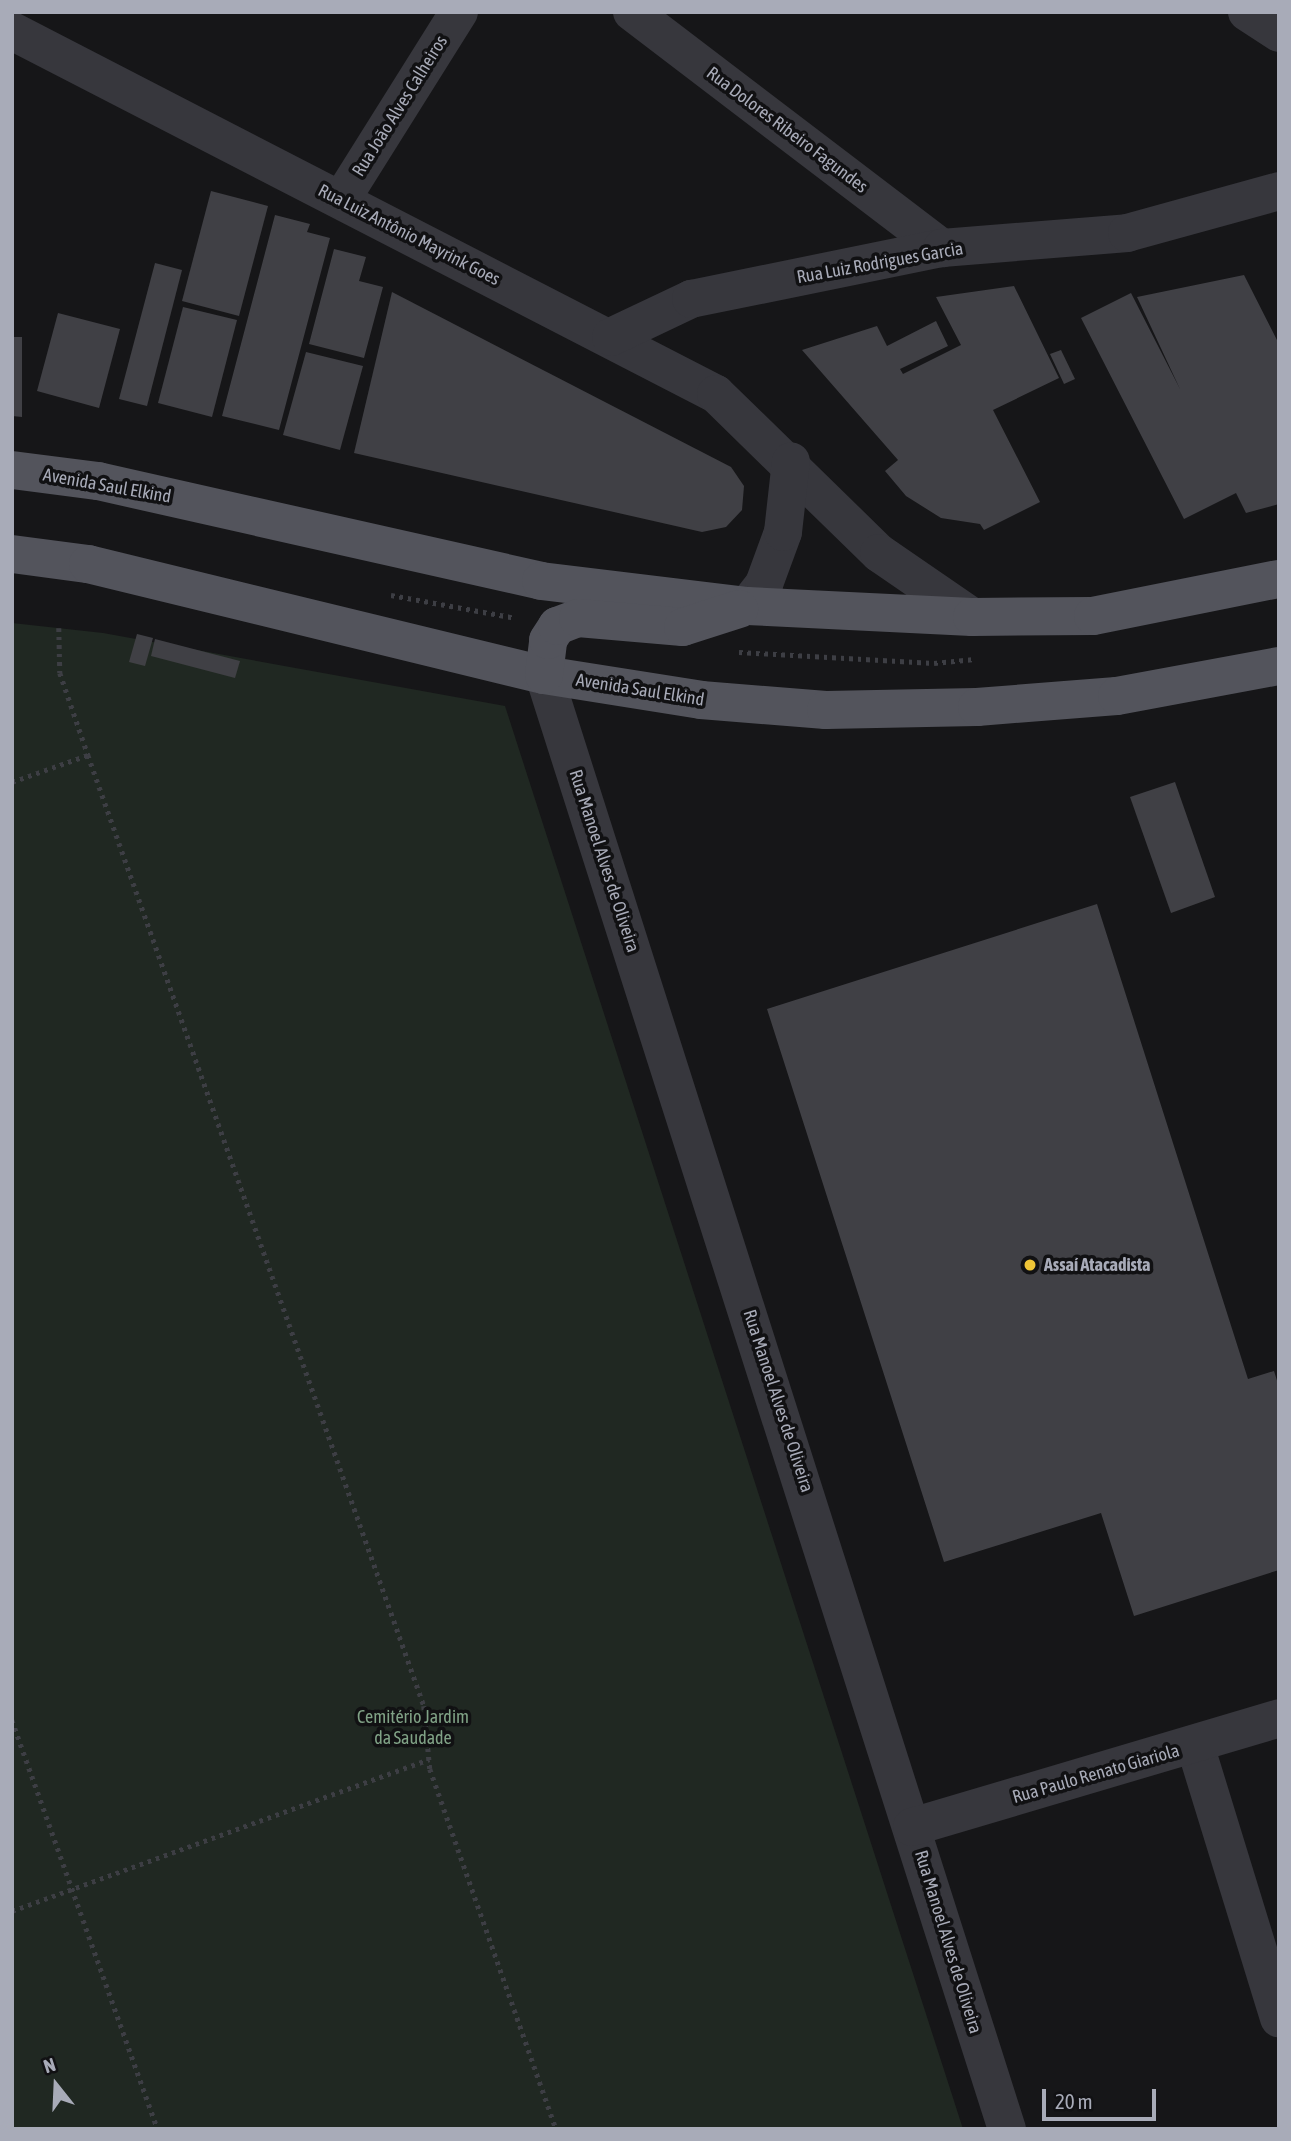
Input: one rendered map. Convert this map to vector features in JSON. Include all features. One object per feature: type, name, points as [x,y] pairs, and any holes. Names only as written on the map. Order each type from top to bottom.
[{"type":"main road","name":"Avenida Saul Elkind","points":[[12,470],[98,481],[541,581],[747,606],[972,617],[1093,616],[1279,579]]},
{"type":"main road","name":"Avenida Saul Elkind","points":[[12,554],[88,564],[544,675],[701,700],[826,710],[977,708],[1117,696],[1279,666]]},
{"type":"main road","points":[[544,675],[548,640],[556,626],[578,618],[682,628],[747,606]]},
{"type":"street","name":"Rua João Alves Calheiros","points":[[341,200],[459,12]]},
{"type":"street","name":"Rua Dolores Ribeiro Fagundes","points":[[632,12],[942,248]]},
{"type":"street","points":[[1247,12],[1279,33]]},
{"type":"street","name":"Rua Luiz Antônio Mayrink Goes","points":[[21,29],[341,200],[611,337],[716,394],[791,461],[879,553],[972,617]]},
{"type":"street","name":"Rua Luiz Rodrigues Garcia","points":[[611,337],[691,299],[942,248],[1127,233],[1279,191]]},
{"type":"street","points":[[747,606],[764,584],[783,533],[791,461]]},
{"type":"street","name":"Rua Manoel Alves de Oliveira","points":[[544,675],[1007,2129]]},
{"type":"street","name":"Rua Paulo Renato Giariola","points":[[912,1827],[1279,1718]]},
{"type":"street","points":[[1195,1745],[1279,2018]]},
{"type":"path","points":[[59,628],[60,673],[424,1706],[429,1759],[556,2129]]},
{"type":"path","points":[[12,782],[88,755]]},
{"type":"path","points":[[12,1720],[158,2129]]},
{"type":"path","points":[[12,1911],[429,1759]]},
{"type":"green space","name":"Cemitério Jardim da Saudade","points":[[12,623],[103,633],[505,706],[963,2129],[12,2129]]},
{"type":"building","points":[[211,191],[268,206],[239,316],[182,301]]},
{"type":"building","points":[[275,215],[310,224],[307,232],[330,238],[279,430],[222,416]]},
{"type":"building","points":[[334,249],[366,257],[359,281],[383,287],[364,358],[309,344]]},
{"type":"building","points":[[155,263],[182,270],[147,406],[119,399]]},
{"type":"building","points":[[1244,275],[1279,344],[1279,504],[1246,513],[1236,493],[1184,519],[1081,318],[1131,293],[1180,389],[1137,297]]},
{"type":"building","points":[[1014,286],[1059,378],[993,410],[1040,502],[984,530],[980,524],[941,518],[906,496],[885,471],[898,460],[802,350],[877,326],[887,346],[936,321],[948,346],[900,369],[903,374],[961,345],[936,297]]},
{"type":"building","points":[[392,292],[731,467],[744,486],[742,510],[726,527],[702,532],[354,453]]},
{"type":"building","points":[[183,307],[237,320],[212,417],[158,403]]},
{"type":"building","points":[[58,313],[120,329],[99,408],[37,391]]},
{"type":"building","points":[[12,337],[22,337],[22,417],[12,416]]},
{"type":"building","points":[[1061,350],[1075,379],[1064,384],[1050,354]]},
{"type":"building","points":[[306,352],[363,366],[340,450],[283,435]]},
{"type":"building","points":[[137,634],[153,638],[145,666],[129,662]]},
{"type":"building","points":[[155,639],[240,661],[235,678],[151,656]]},
{"type":"building","points":[[1175,782],[1215,897],[1171,913],[1130,797]]},
{"type":"building","name":"Assaí Atacadista","points":[[1097,904],[1248,1379],[1274,1371],[1279,1387],[1279,1570],[1134,1616],[1101,1513],[944,1562],[767,1009]]},
{"type":"place","name":"Assaí Atacadista","points":[[1030,1265]]}]
